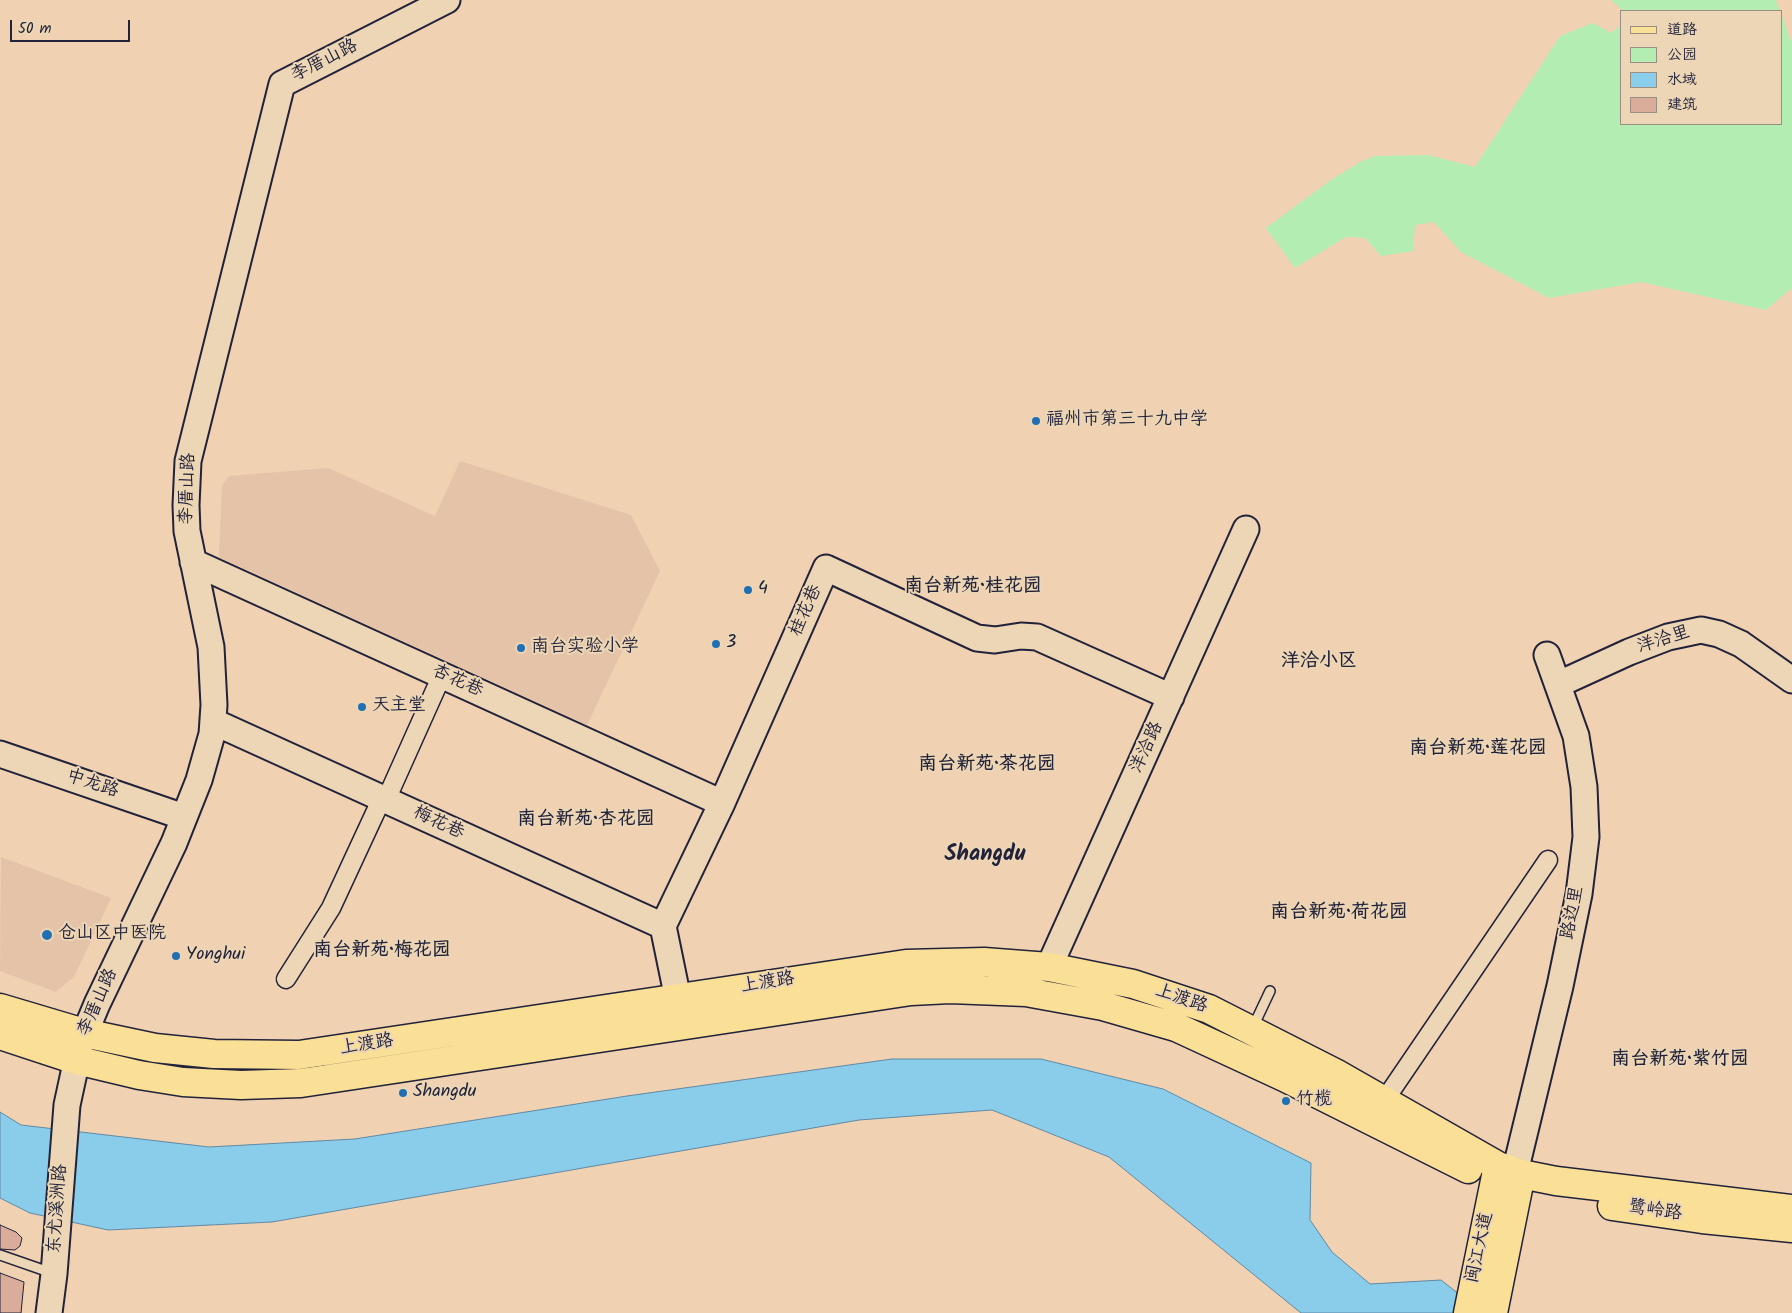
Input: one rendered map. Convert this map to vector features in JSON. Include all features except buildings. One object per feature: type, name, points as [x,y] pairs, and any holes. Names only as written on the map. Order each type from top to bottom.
[{"type":"main road","name":"上渡路","points":[[0,1008],[137,1045],[193,1052],[262,1055],[306,1054],[906,964],[975,961],[1049,967],[1096,975],[1165,994],[1209,1009],[1335,1073],[1509,1177]]},
{"type":"main road","name":"上渡路","points":[[0,1035],[76,1060],[139,1075],[183,1082],[241,1085],[301,1083],[911,991],[950,989],[1026,992],[1103,1006],[1176,1027],[1509,1177]]},
{"type":"main road","name":"鹭岭路","points":[[1509,1177],[1792,1209]]},
{"type":"main road","name":"鹭岭路","points":[[1509,1177],[1558,1198],[1655,1212],[1792,1228]]},
{"type":"main road","name":"闽江大道","points":[[1469,1306],[1509,1177]]},
{"type":"main road","name":"闽江大道","points":[[1493,1313],[1509,1177]]},
{"type":"street","name":"李厝山路","points":[[66,1105],[84,1032],[184,817],[207,756],[214,722],[214,677],[211,648],[192,562],[186,505],[190,446],[282,84],[447,0]]},
{"type":"street","name":"洋洽路","points":[[1049,967],[1246,529]]},
{"type":"street","name":"杏花巷","points":[[192,562],[722,803]]},
{"type":"street","name":"桂花巷","points":[[663,926],[722,803],[826,568],[977,638],[995,640],[1021,636],[1037,637],[1171,697]]},
{"type":"street","name":"洋洽里","points":[[1559,684],[1628,652],[1660,640],[1687,632],[1702,630],[1719,634],[1741,644],[1792,680]]},
{"type":"street","name":"路边里","points":[[1509,1177],[1560,986],[1579,894],[1586,837],[1582,764],[1576,736],[1559,684],[1547,655]]},
{"type":"street","points":[[286,979],[332,908],[442,675]]},
{"type":"street","name":"梅花巷","points":[[214,722],[663,926]]},
{"type":"street","name":"中龙路","points":[[0,754],[184,817]]},
{"type":"street","points":[[1384,1101],[1548,860]]},
{"type":"street","points":[[663,926],[678,998]]},
{"type":"street","name":"东尤溪洲路","points":[[53,1309],[66,1105]]},
{"type":"lane","points":[[1252,1030],[1270,991]]},
{"type":"lane","points":[[0,1255],[54,1274]]},
{"type":"shaded area","name":"南台实验小学","points":[[460,461],[631,515],[660,571],[587,725],[219,557],[222,486],[229,476],[328,468],[435,516]]},
{"type":"shaded area","name":"仓山区中医院","points":[[1,857],[111,898],[74,977],[56,992],[0,971]]},
{"type":"green space","points":[[1611,0],[1776,0],[1780,10],[1623,10]]},
{"type":"green space","points":[[1782,16],[1792,44],[1792,288],[1766,310],[1641,282],[1549,298],[1461,252],[1434,222],[1415,225],[1413,251],[1381,256],[1365,238],[1346,237],[1295,268],[1266,228],[1331,180],[1360,162],[1375,156],[1428,155],[1475,167],[1560,36],[1593,23],[1611,33],[1620,26],[1620,125],[1782,125]]},
{"type":"water","points":[[892,1059],[1041,1059],[1163,1089],[1311,1163],[1310,1220],[1332,1252],[1370,1284],[1441,1280],[1483,1313],[1301,1313],[1109,1157],[992,1110],[859,1120],[272,1222],[108,1230],[30,1213],[0,1198],[0,1112],[21,1125],[209,1147],[355,1139],[627,1096]]},
{"type":"place","name":"福州市第三十九中学","points":[[1036,421]]},
{"type":"place","name":"4","points":[[748,590]]},
{"type":"place","name":"3","points":[[716,644]]},
{"type":"place","name":"南台实验小学","points":[[521,648]]},
{"type":"place","name":"天主堂","points":[[362,707]]},
{"type":"place","name":"仓山区中医院","points":[[47,935]]},
{"type":"place","name":"Yonghui","points":[[176,956]]},
{"type":"place","name":"Shangdu","points":[[403,1093]]},
{"type":"place","name":"竹榄","points":[[1286,1101]]},
{"type":"district","name":"南台新苑·桂花园","points":[[973,588]]},
{"type":"district","name":"洋洽小区","points":[[1319,663]]},
{"type":"district","name":"南台新苑·莲花园","points":[[1478,750]]},
{"type":"district","name":"南台新苑·茶花园","points":[[987,766]]},
{"type":"district","name":"南台新苑·杏花园","points":[[586,821]]},
{"type":"district","name":"Shangdu","points":[[985,856]]},
{"type":"district","name":"南台新苑·荷花园","points":[[1339,914]]},
{"type":"district","name":"南台新苑·梅花园","points":[[382,952]]},
{"type":"district","name":"南台新苑·紫竹园","points":[[1680,1061]]}]
